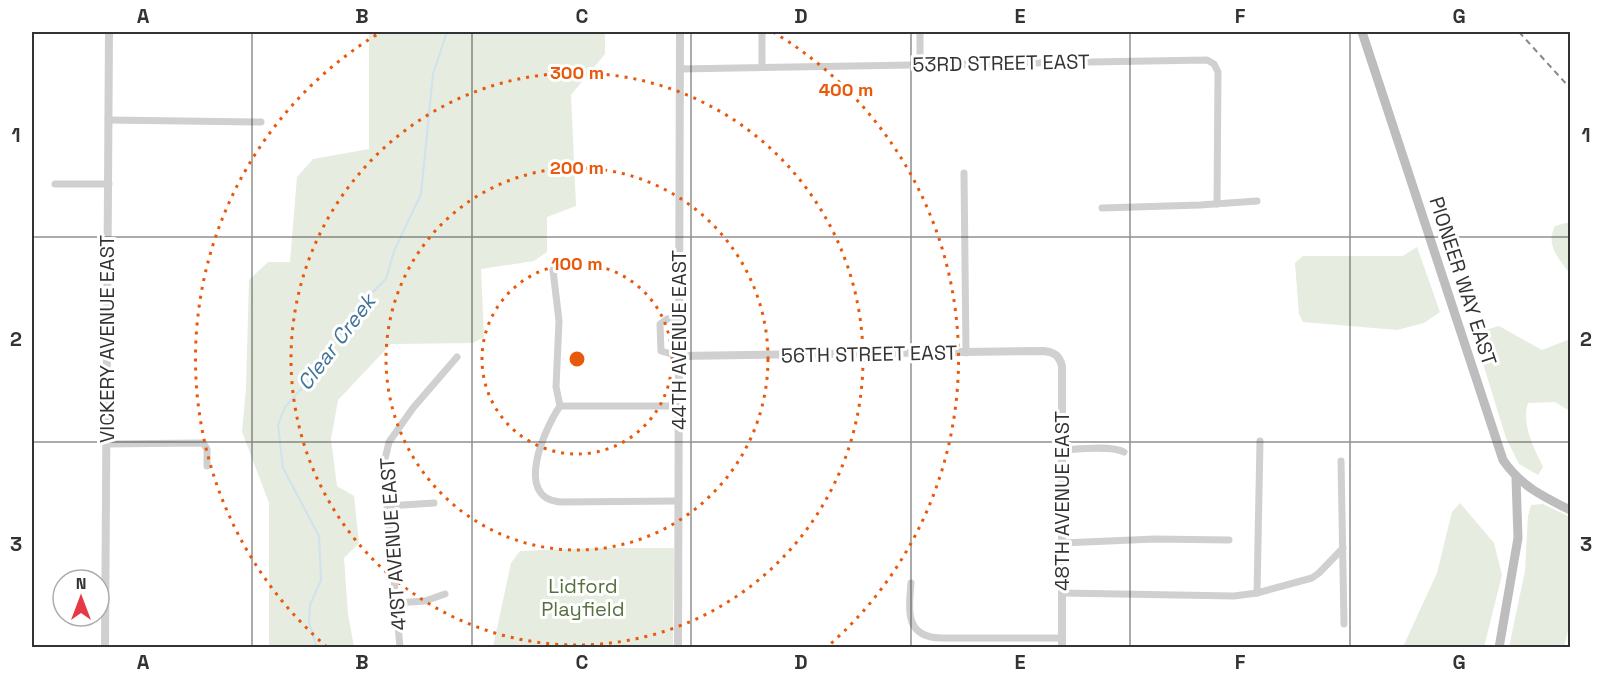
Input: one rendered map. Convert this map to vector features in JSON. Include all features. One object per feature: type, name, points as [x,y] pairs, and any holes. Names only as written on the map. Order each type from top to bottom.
[{"type":"main road","name":"PIONEER WAY EAST","points":[[1362,32],[1496,445],[1516,478],[1535,492],[1570,510]]},
{"type":"main road","points":[[1499,648],[1518,538],[1516,478]]},
{"type":"street","name":"VICKERY AVENUE EAST","points":[[105,648],[109,32]]},
{"type":"street","name":"44TH AVENUE EAST","points":[[678,648],[680,32]]},
{"type":"street","points":[[762,32],[762,67]]},
{"type":"street","points":[[920,32],[920,64]]},
{"type":"street","name":"53RD STREET EAST","points":[[680,69],[1207,60],[1214,64],[1218,72],[1217,204]]},
{"type":"street","points":[[108,120],[261,122]]},
{"type":"street","points":[[964,173],[966,353]]},
{"type":"street","points":[[55,184],[108,184]]},
{"type":"street","points":[[1102,208],[1257,201]]},
{"type":"street","points":[[553,270],[559,321],[556,387],[560,406],[548,424],[537,454],[538,485],[543,496],[550,501],[560,502],[678,501]]},
{"type":"street","points":[[679,318],[667,319],[660,324],[661,351],[679,356]]},
{"type":"street","name":"56TH STREET EAST","points":[[679,356],[1043,351],[1058,356]]},
{"type":"street","name":"48TH AVENUE EAST","points":[[1058,356],[1062,366],[1062,648]]},
{"type":"street","name":"41ST AVENUE EAST","points":[[400,648],[385,459],[389,442],[413,408],[457,357]]},
{"type":"street","points":[[560,406],[679,406]]},
{"type":"street","points":[[1257,593],[1260,441]]},
{"type":"street","points":[[106,444],[203,443],[207,449],[207,466]]},
{"type":"street","points":[[1063,450],[1112,449],[1124,452]]},
{"type":"street","points":[[1341,461],[1344,624]]},
{"type":"street","points":[[387,506],[434,503]]},
{"type":"street","points":[[1062,543],[1155,539],[1228,540]]},
{"type":"street","points":[[1062,593],[1234,596],[1257,593],[1312,578],[1343,548]]},
{"type":"street","points":[[911,583],[910,618],[918,631],[925,636],[1062,638]]},
{"type":"street","points":[[395,603],[425,601],[445,594]]},
{"type":"green space","points":[[369,32],[605,32],[605,54],[571,95],[576,206],[547,217],[547,252],[534,261],[481,269],[484,337],[473,343],[391,344],[338,400],[331,439],[337,486],[354,496],[359,543],[344,558],[348,614],[354,647],[269,647],[269,503],[242,432],[246,388],[249,280],[268,262],[290,262],[297,177],[313,159],[369,149]]},
{"type":"green space","points":[[1570,222],[1570,274],[1552,246],[1552,233],[1555,226]]},
{"type":"green space","points":[[1417,247],[1440,312],[1424,323],[1397,330],[1303,322],[1299,314],[1295,263],[1303,256],[1403,256]]},
{"type":"green space","points":[[1499,326],[1542,350],[1570,339],[1570,411],[1555,402],[1528,403],[1526,411],[1527,427],[1532,444],[1543,467],[1538,475],[1519,464],[1506,438],[1475,338],[1478,332]]},
{"type":"green space","points":[[1460,503],[1494,543],[1502,575],[1484,647],[1403,647],[1437,573],[1452,512]]},
{"type":"green space","points":[[1543,504],[1570,517],[1570,623],[1564,647],[1509,647],[1525,571],[1528,516],[1531,505]]},
{"type":"green space","name":"Lidford Playfield","points":[[674,548],[673,647],[493,647],[511,563],[520,551]]},
{"type":"waterway","name":"Clear Creek","points":[[317,648],[309,623],[310,605],[321,580],[319,536],[283,468],[278,425],[285,407],[313,376],[356,309],[386,279],[394,251],[421,194],[433,74],[447,32]]},
{"type":"railway","points":[[1519,32],[1570,88]]}]
